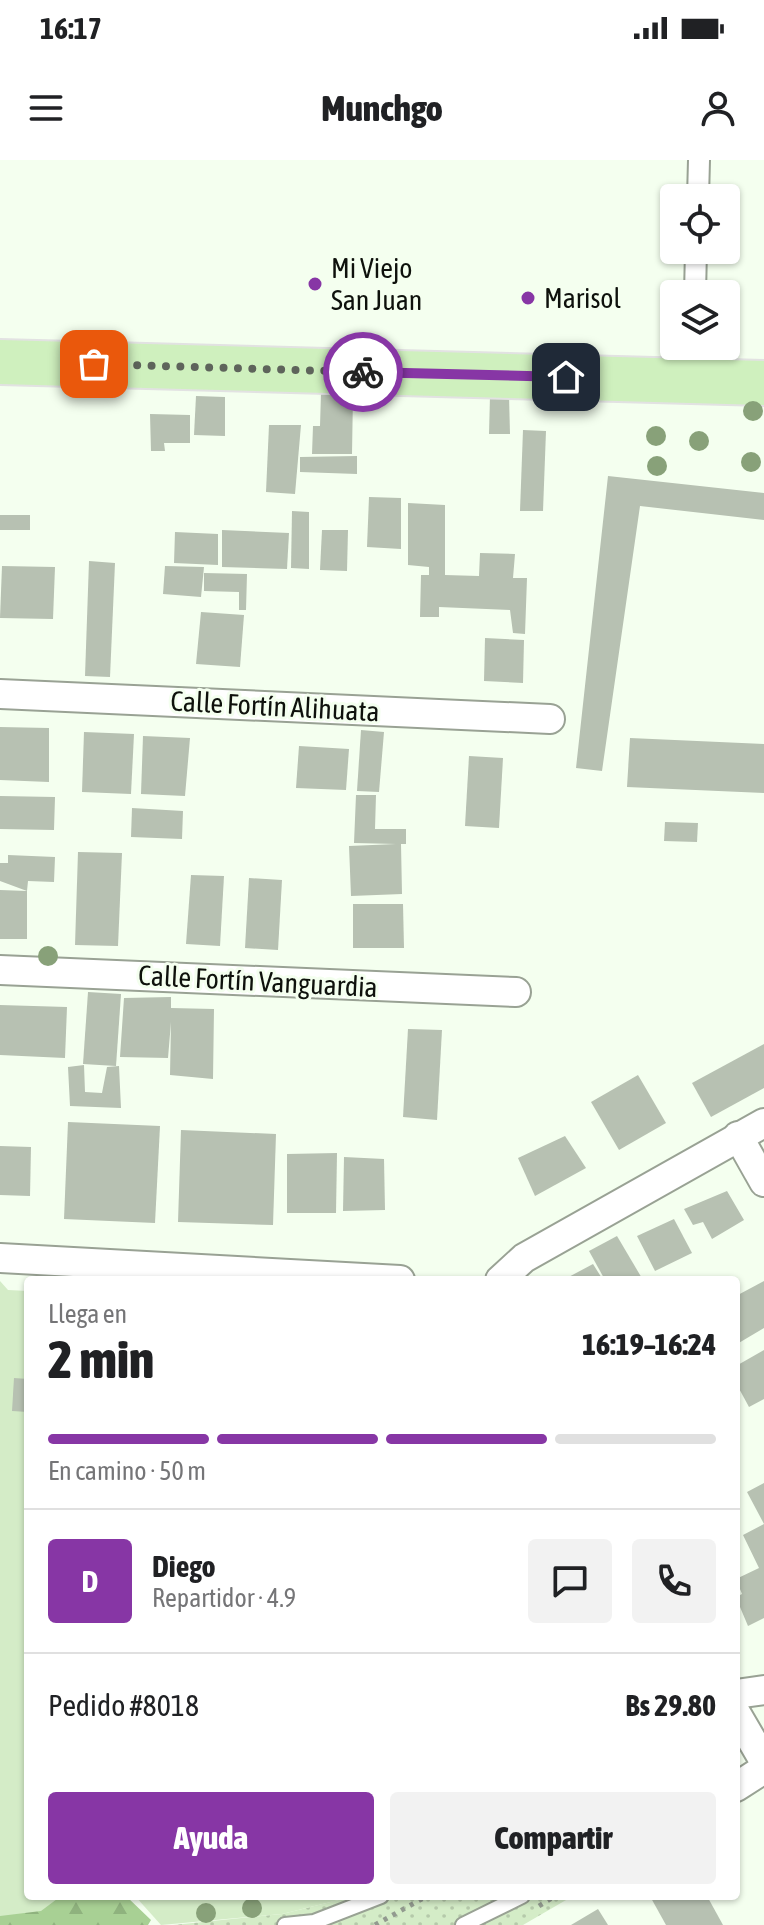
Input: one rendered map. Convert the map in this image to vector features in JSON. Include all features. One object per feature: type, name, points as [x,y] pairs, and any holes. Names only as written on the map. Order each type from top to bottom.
[{"type":"main road","points":[[0,331],[660,347]]},
{"type":"main road","points":[[740,351],[764,352]]},
{"type":"main road","points":[[0,362],[764,383]]},
{"type":"street","points":[[698,184],[699,160]]},
{"type":"street","name":"Calle Fortín Alihuata","points":[[0,694],[550,719]]},
{"type":"street","name":"Calle Fortín Vanguardia","points":[[0,970],[516,992]]},
{"type":"street","points":[[504,1276],[524,1258],[764,1123]]},
{"type":"street","points":[[738,1136],[764,1182]]},
{"type":"street","points":[[0,1258],[114,1271],[273,1276]]},
{"type":"street","points":[[740,1693],[764,1690]]},
{"type":"street","points":[[740,1720],[764,1761]]},
{"type":"street","points":[[740,1784],[764,1769]]},
{"type":"lane","points":[[285,1925],[314,1922],[371,1900]]},
{"type":"lane","points":[[463,1925],[514,1900]]},
{"type":"path","points":[[375,1925],[420,1900]]},
{"type":"green space","points":[[0,1281],[8,1290],[24,1291],[24,1900],[56,1900],[41,1911],[0,1916]]},
{"type":"green space","points":[[0,1889],[24,1895],[24,1900],[130,1900],[151,1920],[148,1925],[0,1925]]},
{"type":"green space","points":[[139,1900],[339,1900],[282,1914],[161,1925]]},
{"type":"green space","points":[[339,1900],[566,1900],[523,1925],[173,1925],[282,1914]]},
{"type":"building","points":[[321,393],[353,394],[352,454],[312,454],[313,426],[320,426]]},
{"type":"building","points":[[196,396],[225,397],[225,436],[194,435]]},
{"type":"building","points":[[490,396],[509,396],[510,434],[489,434]]},
{"type":"building","points":[[150,414],[190,415],[190,443],[164,443],[165,451],[151,451]]},
{"type":"building","points":[[269,425],[301,425],[295,494],[266,492]]},
{"type":"building","points":[[523,430],[546,431],[543,511],[520,511]]},
{"type":"building","points":[[357,456],[357,474],[300,472],[300,457]]},
{"type":"building","points":[[608,476],[764,493],[764,520],[640,506],[602,771],[576,768]]},
{"type":"building","points":[[369,497],[401,498],[401,549],[367,547]]},
{"type":"building","points":[[408,503],[445,505],[445,575],[479,576],[480,553],[515,554],[513,578],[527,578],[525,634],[513,633],[510,610],[439,607],[439,617],[420,617],[421,575],[429,575],[429,567],[408,565]]},
{"type":"building","points":[[292,511],[309,512],[309,569],[291,568]]},
{"type":"building","points":[[0,515],[30,515],[30,530],[0,530]]},
{"type":"building","points":[[222,530],[289,533],[287,569],[222,567]]},
{"type":"building","points":[[322,530],[348,530],[347,571],[320,570]]},
{"type":"building","points":[[175,532],[218,534],[218,565],[174,563]]},
{"type":"building","points":[[89,561],[115,563],[110,677],[85,676]]},
{"type":"building","points":[[2,566],[55,567],[53,619],[0,618]]},
{"type":"building","points":[[165,566],[204,567],[201,597],[163,594]]},
{"type":"building","points":[[204,573],[247,574],[246,610],[239,610],[239,592],[204,591]]},
{"type":"building","points":[[201,612],[244,615],[240,667],[196,664]]},
{"type":"building","points":[[485,638],[524,640],[523,683],[484,681]]},
{"type":"building","points":[[0,727],[49,728],[49,782],[0,780]]},
{"type":"building","points":[[361,730],[384,732],[379,792],[357,791]]},
{"type":"building","points":[[84,732],[134,734],[131,794],[82,792]]},
{"type":"building","points":[[143,736],[190,738],[185,796],[141,794]]},
{"type":"building","points":[[630,738],[764,744],[764,793],[627,787]]},
{"type":"building","points":[[299,746],[349,749],[346,790],[296,788]]},
{"type":"building","points":[[469,756],[503,758],[499,828],[465,826]]},
{"type":"building","points":[[356,795],[376,795],[375,829],[406,829],[406,844],[401,844],[402,894],[351,896],[349,846],[396,844],[354,843]]},
{"type":"building","points":[[0,796],[55,797],[54,830],[0,829]]},
{"type":"building","points":[[132,808],[183,811],[182,839],[131,837]]},
{"type":"building","points":[[665,822],[698,823],[697,842],[664,841]]},
{"type":"building","points":[[78,852],[122,853],[118,946],[75,945]]},
{"type":"building","points":[[8,855],[55,857],[54,882],[28,881],[27,891],[0,881],[0,863],[8,863]]},
{"type":"building","points":[[191,875],[224,876],[220,946],[186,944]]},
{"type":"building","points":[[249,878],[282,880],[278,950],[245,948]]},
{"type":"building","points":[[0,890],[27,891],[27,939],[0,939]]},
{"type":"building","points":[[353,904],[403,904],[404,948],[353,948]]},
{"type":"building","points":[[88,992],[121,994],[116,1066],[83,1064]]},
{"type":"building","points":[[171,997],[171,1008],[214,1009],[213,1079],[170,1075],[171,1022],[168,1058],[120,1057],[124,998]]},
{"type":"building","points":[[0,1005],[67,1007],[65,1058],[0,1055]]},
{"type":"building","points":[[408,1029],[442,1030],[437,1120],[403,1117]]},
{"type":"building","points":[[764,1044],[764,1088],[711,1117],[692,1083]]},
{"type":"building","points":[[84,1065],[85,1092],[102,1093],[107,1067],[119,1066],[121,1108],[70,1106],[68,1067]]},
{"type":"building","points":[[638,1075],[666,1123],[619,1150],[591,1102]]},
{"type":"building","points":[[68,1122],[160,1126],[155,1223],[64,1219]]},
{"type":"building","points":[[181,1130],[276,1134],[273,1225],[178,1222]]},
{"type":"building","points":[[565,1136],[586,1168],[535,1196],[518,1158]]},
{"type":"building","points":[[0,1146],[31,1147],[30,1196],[0,1195]]},
{"type":"building","points":[[337,1153],[336,1213],[287,1213],[287,1154]]},
{"type":"building","points":[[344,1157],[384,1159],[385,1210],[343,1211]]},
{"type":"building","points":[[727,1191],[744,1220],[712,1239],[703,1222],[693,1225],[684,1209]]},
{"type":"building","points":[[674,1219],[692,1253],[655,1271],[637,1236]]},
{"type":"building","points":[[617,1236],[641,1276],[603,1276],[589,1251]]},
{"type":"building","points":[[593,1264],[600,1276],[570,1276]]},
{"type":"building","points":[[764,1281],[764,1328],[740,1342],[740,1294]]},
{"type":"building","points":[[764,1350],[764,1399],[749,1407],[740,1390],[740,1364]]},
{"type":"building","points":[[14,1378],[24,1379],[24,1412],[12,1411]]},
{"type":"building","points":[[764,1483],[764,1524],[747,1492]]},
{"type":"building","points":[[764,1524],[764,1618],[748,1626],[740,1607],[740,1577],[759,1568],[743,1535]]},
{"type":"building","points":[[652,1900],[709,1900],[723,1925],[666,1925]]},
{"type":"building","points":[[598,1909],[608,1925],[571,1925]]},
{"type":"way so far","points":[[94,364],[363,372]]},
{"type":"place","name":"Mi Viejo San Juan","points":[[315,284]]},
{"type":"place","name":"Marisol","points":[[528,298]]},
{"type":"route","points":[[363,372],[566,377]]}]
